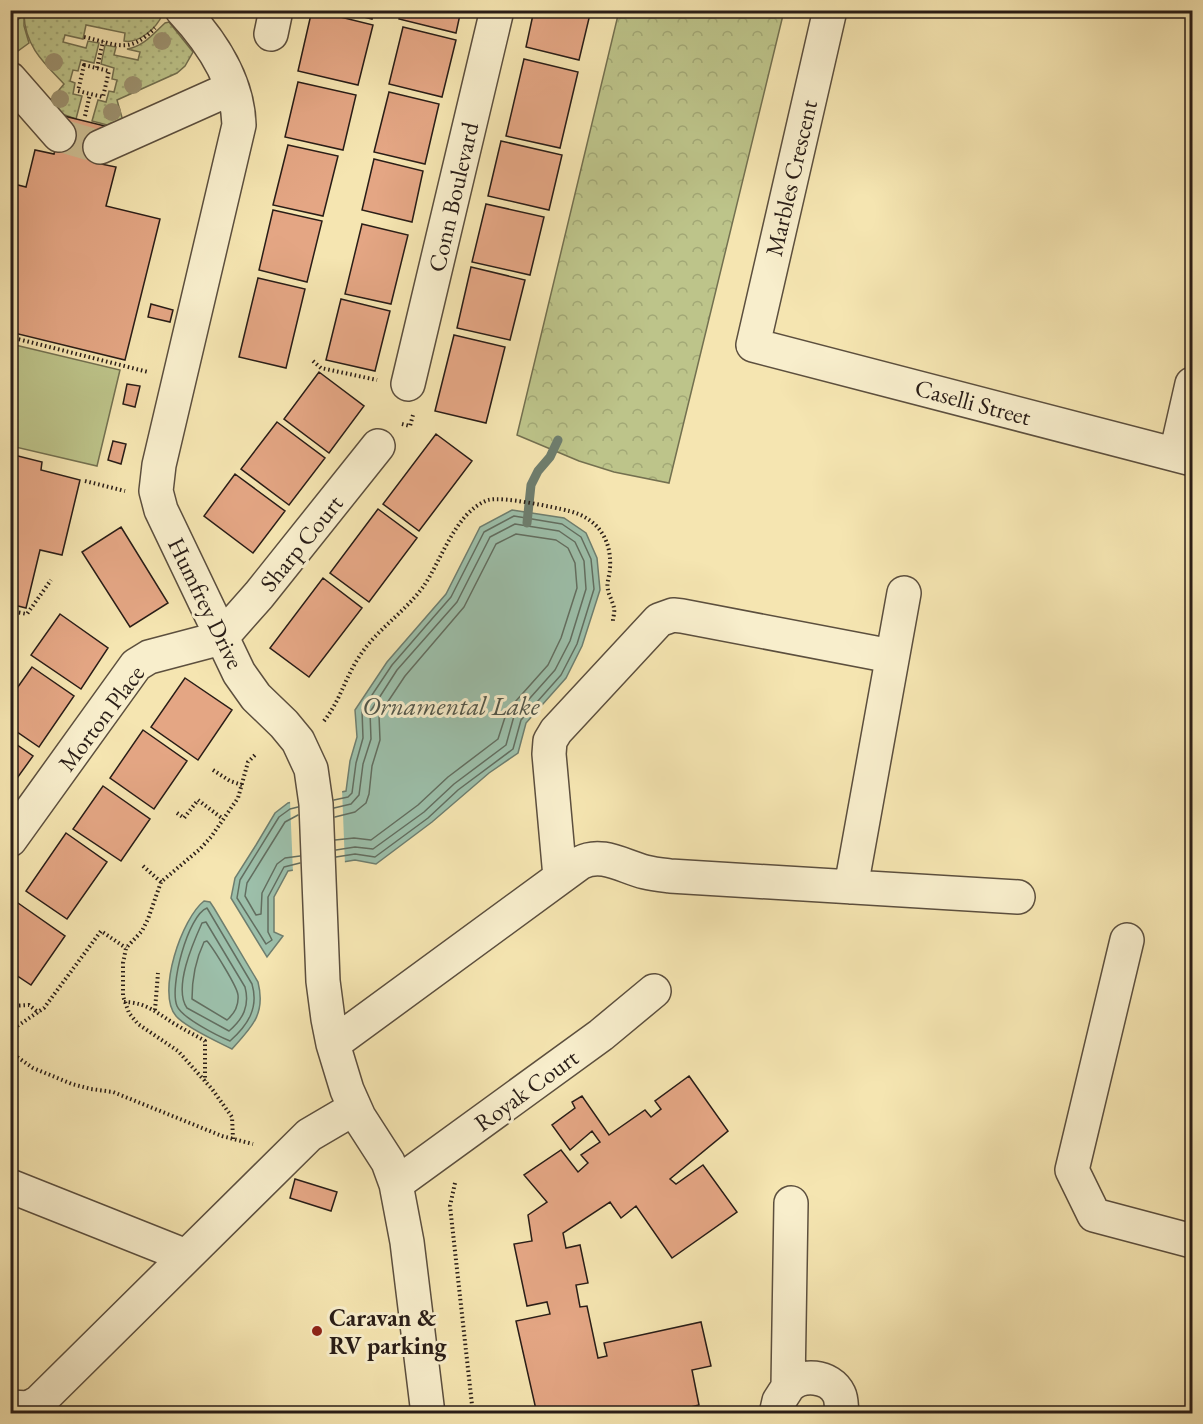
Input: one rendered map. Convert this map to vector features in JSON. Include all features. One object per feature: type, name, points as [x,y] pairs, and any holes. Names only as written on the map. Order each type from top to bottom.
[{"type":"street","name":"Conn Boulevard","points":[[408,384],[497,10]]},
{"type":"street","name":"Marbles Crescent","points":[[753,345],[830,10]]},
{"type":"street","name":"Humfrey Drive","points":[[171,17],[218,58],[237,102],[239,125],[156,480],[159,504],[220,638],[249,689],[298,741],[306,755],[312,774],[316,804],[323,981],[333,1044],[355,1108],[388,1162],[396,1184],[407,1242],[428,1413]]},
{"type":"street","points":[[10,80],[81,134],[232,88]]},
{"type":"street","name":"Caselli Street","points":[[753,345],[1184,457]]},
{"type":"street","points":[[1184,457],[1192,384]]},
{"type":"street","name":"Sharp Court","points":[[220,638],[259,596],[378,446]]},
{"type":"street","points":[[851,887],[904,593]]},
{"type":"street","points":[[560,877],[549,754],[550,741],[556,731],[656,622],[673,615],[891,656]]},
{"type":"street","name":"Morton Place","points":[[10,840],[136,665],[149,657],[220,638]]},
{"type":"street","points":[[333,1044],[584,861],[600,858],[658,874],[1018,897]]},
{"type":"street","points":[[1127,940],[1072,1170],[1094,1215],[1192,1241]]},
{"type":"street","name":"Royak Court","points":[[396,1184],[601,1035],[640,1005],[654,991]]},
{"type":"street","points":[[10,1407],[25,1408],[39,1402],[314,1131],[355,1108]]},
{"type":"street","points":[[10,1186],[186,1256]]},
{"type":"street","points":[[782,1400],[791,1203]]},
{"type":"street","points":[[782,1400],[802,1378],[819,1379],[826,1381],[839,1394],[842,1413]]},
{"type":"path","points":[[84,37],[122,45],[134,45],[171,17]]},
{"type":"path","points":[[97,68],[103,41]]},
{"type":"path","points":[[84,65],[97,68],[109,71],[103,97],[78,91],[84,65]]},
{"type":"path","points":[[81,134],[90,94]]},
{"type":"path","points":[[10,337],[148,371],[146,381]]},
{"type":"path","points":[[121,490],[123,479]]},
{"type":"path","points":[[85,481],[131,491]]},
{"type":"path","points":[[322,724],[338,701],[350,672],[368,644],[424,586],[445,546],[463,520],[485,501],[502,499],[577,513],[591,520],[600,529],[607,542],[610,568],[607,589],[615,609],[613,624],[619,663]]},
{"type":"path","points":[[10,611],[27,615],[51,580]]},
{"type":"path","points":[[233,1139],[232,1117],[206,1081],[174,1047],[138,1024],[129,1013],[122,992],[123,963],[126,948],[142,931],[148,919],[161,882],[200,849],[223,819],[238,798],[248,762],[256,754]]},
{"type":"path","points":[[213,770],[230,781],[242,785]]},
{"type":"path","points":[[177,813],[184,818],[198,800],[223,819]]},
{"type":"path","points":[[143,866],[161,882]]},
{"type":"path","points":[[10,1030],[39,1012],[101,931],[126,948]]},
{"type":"path","points":[[155,1010],[158,973]]},
{"type":"path","points":[[124,1002],[145,1005],[205,1041],[206,1081]]},
{"type":"path","points":[[10,1006],[29,1005],[39,1012]]},
{"type":"path","points":[[10,1052],[29,1066],[46,1074],[83,1088],[120,1095],[233,1139],[257,1146],[279,1165]]},
{"type":"path","points":[[454,1183],[450,1206],[473,1413]]},
{"type":"green space","points":[[33,10],[157,10],[162,15],[156,25],[141,38],[135,40],[124,41],[125,33],[86,25],[83,39],[65,35],[63,42],[86,48],[88,41],[99,43],[94,63],[81,60],[78,71],[73,70],[70,81],[75,83],[73,94],[82,96],[76,119],[62,114],[50,101],[64,84],[37,53],[28,36],[24,15]]},
{"type":"green space","points":[[619,11],[784,11],[669,483],[614,472],[579,461],[517,435]]},
{"type":"green space","points":[[24,15],[24,26],[29,43],[11,56],[11,25]]},
{"type":"green space","points":[[169,22],[193,52],[185,66],[177,73],[117,100],[123,121],[107,125],[92,121],[98,100],[106,102],[109,91],[114,92],[117,80],[112,79],[114,68],[101,64],[105,45],[116,47],[114,55],[138,60],[140,52],[127,49],[143,42]]},
{"type":"green space","points":[[11,344],[120,370],[97,466],[11,446]]},
{"type":"water","name":"Ornamental Lake","points":[[512,510],[564,518],[586,533],[597,558],[600,590],[582,646],[566,678],[526,723],[518,753],[489,773],[432,822],[376,864],[355,860],[288,871],[274,897],[274,932],[283,936],[267,957],[231,898],[235,878],[275,813],[288,803],[346,791],[350,761],[357,737],[355,710],[387,662],[446,594],[480,527]]},
{"type":"water","points":[[204,901],[210,902],[258,982],[260,1003],[256,1019],[232,1049],[180,1020],[171,1005],[170,974],[174,956],[188,923]]},
{"type":"pier","points":[[342,789],[345,865],[293,873],[290,800]]},
{"type":"building","points":[[312,10],[373,25],[358,85],[298,71]]},
{"type":"building","points":[[336,10],[374,10],[372,19]]},
{"type":"building","points":[[401,10],[461,10],[456,33],[399,19]]},
{"type":"building","points":[[534,10],[591,10],[579,60],[526,47]]},
{"type":"building","points":[[403,27],[456,40],[442,97],[389,84]]},
{"type":"building","points":[[524,59],[578,72],[560,148],[506,136]]},
{"type":"building","points":[[298,82],[356,95],[343,150],[285,137]]},
{"type":"building","points":[[389,92],[439,104],[425,164],[374,152]]},
{"type":"building","points":[[64,116],[105,126],[96,163],[116,167],[106,206],[160,219],[125,360],[10,332],[10,183],[26,187],[35,150],[54,154]]},
{"type":"building","points":[[501,141],[562,155],[549,210],[488,196]]},
{"type":"building","points":[[288,145],[338,156],[323,216],[273,205]]},
{"type":"building","points":[[374,159],[423,171],[412,222],[362,210]]},
{"type":"building","points":[[486,204],[544,217],[530,275],[472,262]]},
{"type":"building","points":[[273,210],[322,221],[307,282],[259,270]]},
{"type":"building","points":[[362,224],[408,235],[391,304],[345,294]]},
{"type":"building","points":[[471,267],[525,280],[510,340],[457,328]]},
{"type":"building","points":[[258,278],[305,289],[286,368],[239,357]]},
{"type":"building","points":[[341,299],[390,311],[375,371],[326,360]]},
{"type":"building","points":[[151,304],[173,310],[170,322],[148,317]]},
{"type":"building","points":[[454,335],[505,347],[486,423],[435,411]]},
{"type":"building","points":[[319,372],[364,406],[329,453],[284,419]]},
{"type":"building","points":[[127,384],[140,386],[135,407],[123,404]]},
{"type":"building","points":[[277,422],[325,458],[289,505],[241,469]]},
{"type":"building","points":[[436,434],[472,461],[419,531],[383,504]]},
{"type":"building","points":[[113,441],[126,444],[121,464],[108,460]]},
{"type":"building","points":[[10,454],[42,462],[41,470],[80,480],[62,555],[40,550],[26,608],[10,604]]},
{"type":"building","points":[[235,474],[285,511],[253,553],[204,516]]},
{"type":"building","points":[[378,509],[417,538],[369,602],[330,573]]},
{"type":"building","points":[[121,527],[168,603],[130,627],[82,552]]},
{"type":"building","points":[[323,578],[362,608],[309,677],[270,648]]},
{"type":"building","points":[[60,614],[108,648],[81,689],[31,655]]},
{"type":"building","points":[[32,667],[74,696],[39,747],[10,727],[10,698]]},
{"type":"building","points":[[185,678],[232,710],[198,760],[151,727]]},
{"type":"building","points":[[143,730],[187,761],[154,809],[110,778]]},
{"type":"building","points":[[10,740],[33,756],[10,788]]},
{"type":"building","points":[[103,786],[150,819],[121,861],[73,829]]},
{"type":"building","points":[[66,833],[107,862],[67,919],[26,891]]},
{"type":"building","points":[[18,903],[65,936],[31,985],[10,971],[10,913]]},
{"type":"building","points":[[689,1076],[728,1131],[670,1179],[676,1184],[703,1165],[737,1212],[672,1258],[636,1206],[621,1218],[610,1202],[563,1233],[566,1248],[580,1245],[588,1283],[576,1285],[580,1307],[587,1306],[598,1358],[607,1356],[604,1343],[701,1322],[711,1366],[692,1370],[699,1405],[662,1414],[537,1414],[516,1321],[550,1314],[547,1302],[527,1306],[514,1244],[532,1241],[528,1215],[547,1202],[524,1175],[561,1150],[578,1172],[588,1163],[581,1155],[600,1142],[592,1131],[570,1150],[552,1125],[575,1108],[572,1102],[582,1096],[609,1135],[645,1110],[651,1117],[661,1109],[655,1101]]},
{"type":"building","points":[[295,1179],[337,1192],[331,1211],[290,1198]]},
{"type":"waterway","points":[[527,523],[531,485],[538,471],[550,457],[558,440]]},
{"type":"tunnel","points":[[59,135],[100,147]]},
{"type":"place","name":"Caravan & RV parking","points":[[317,1331]]}]
